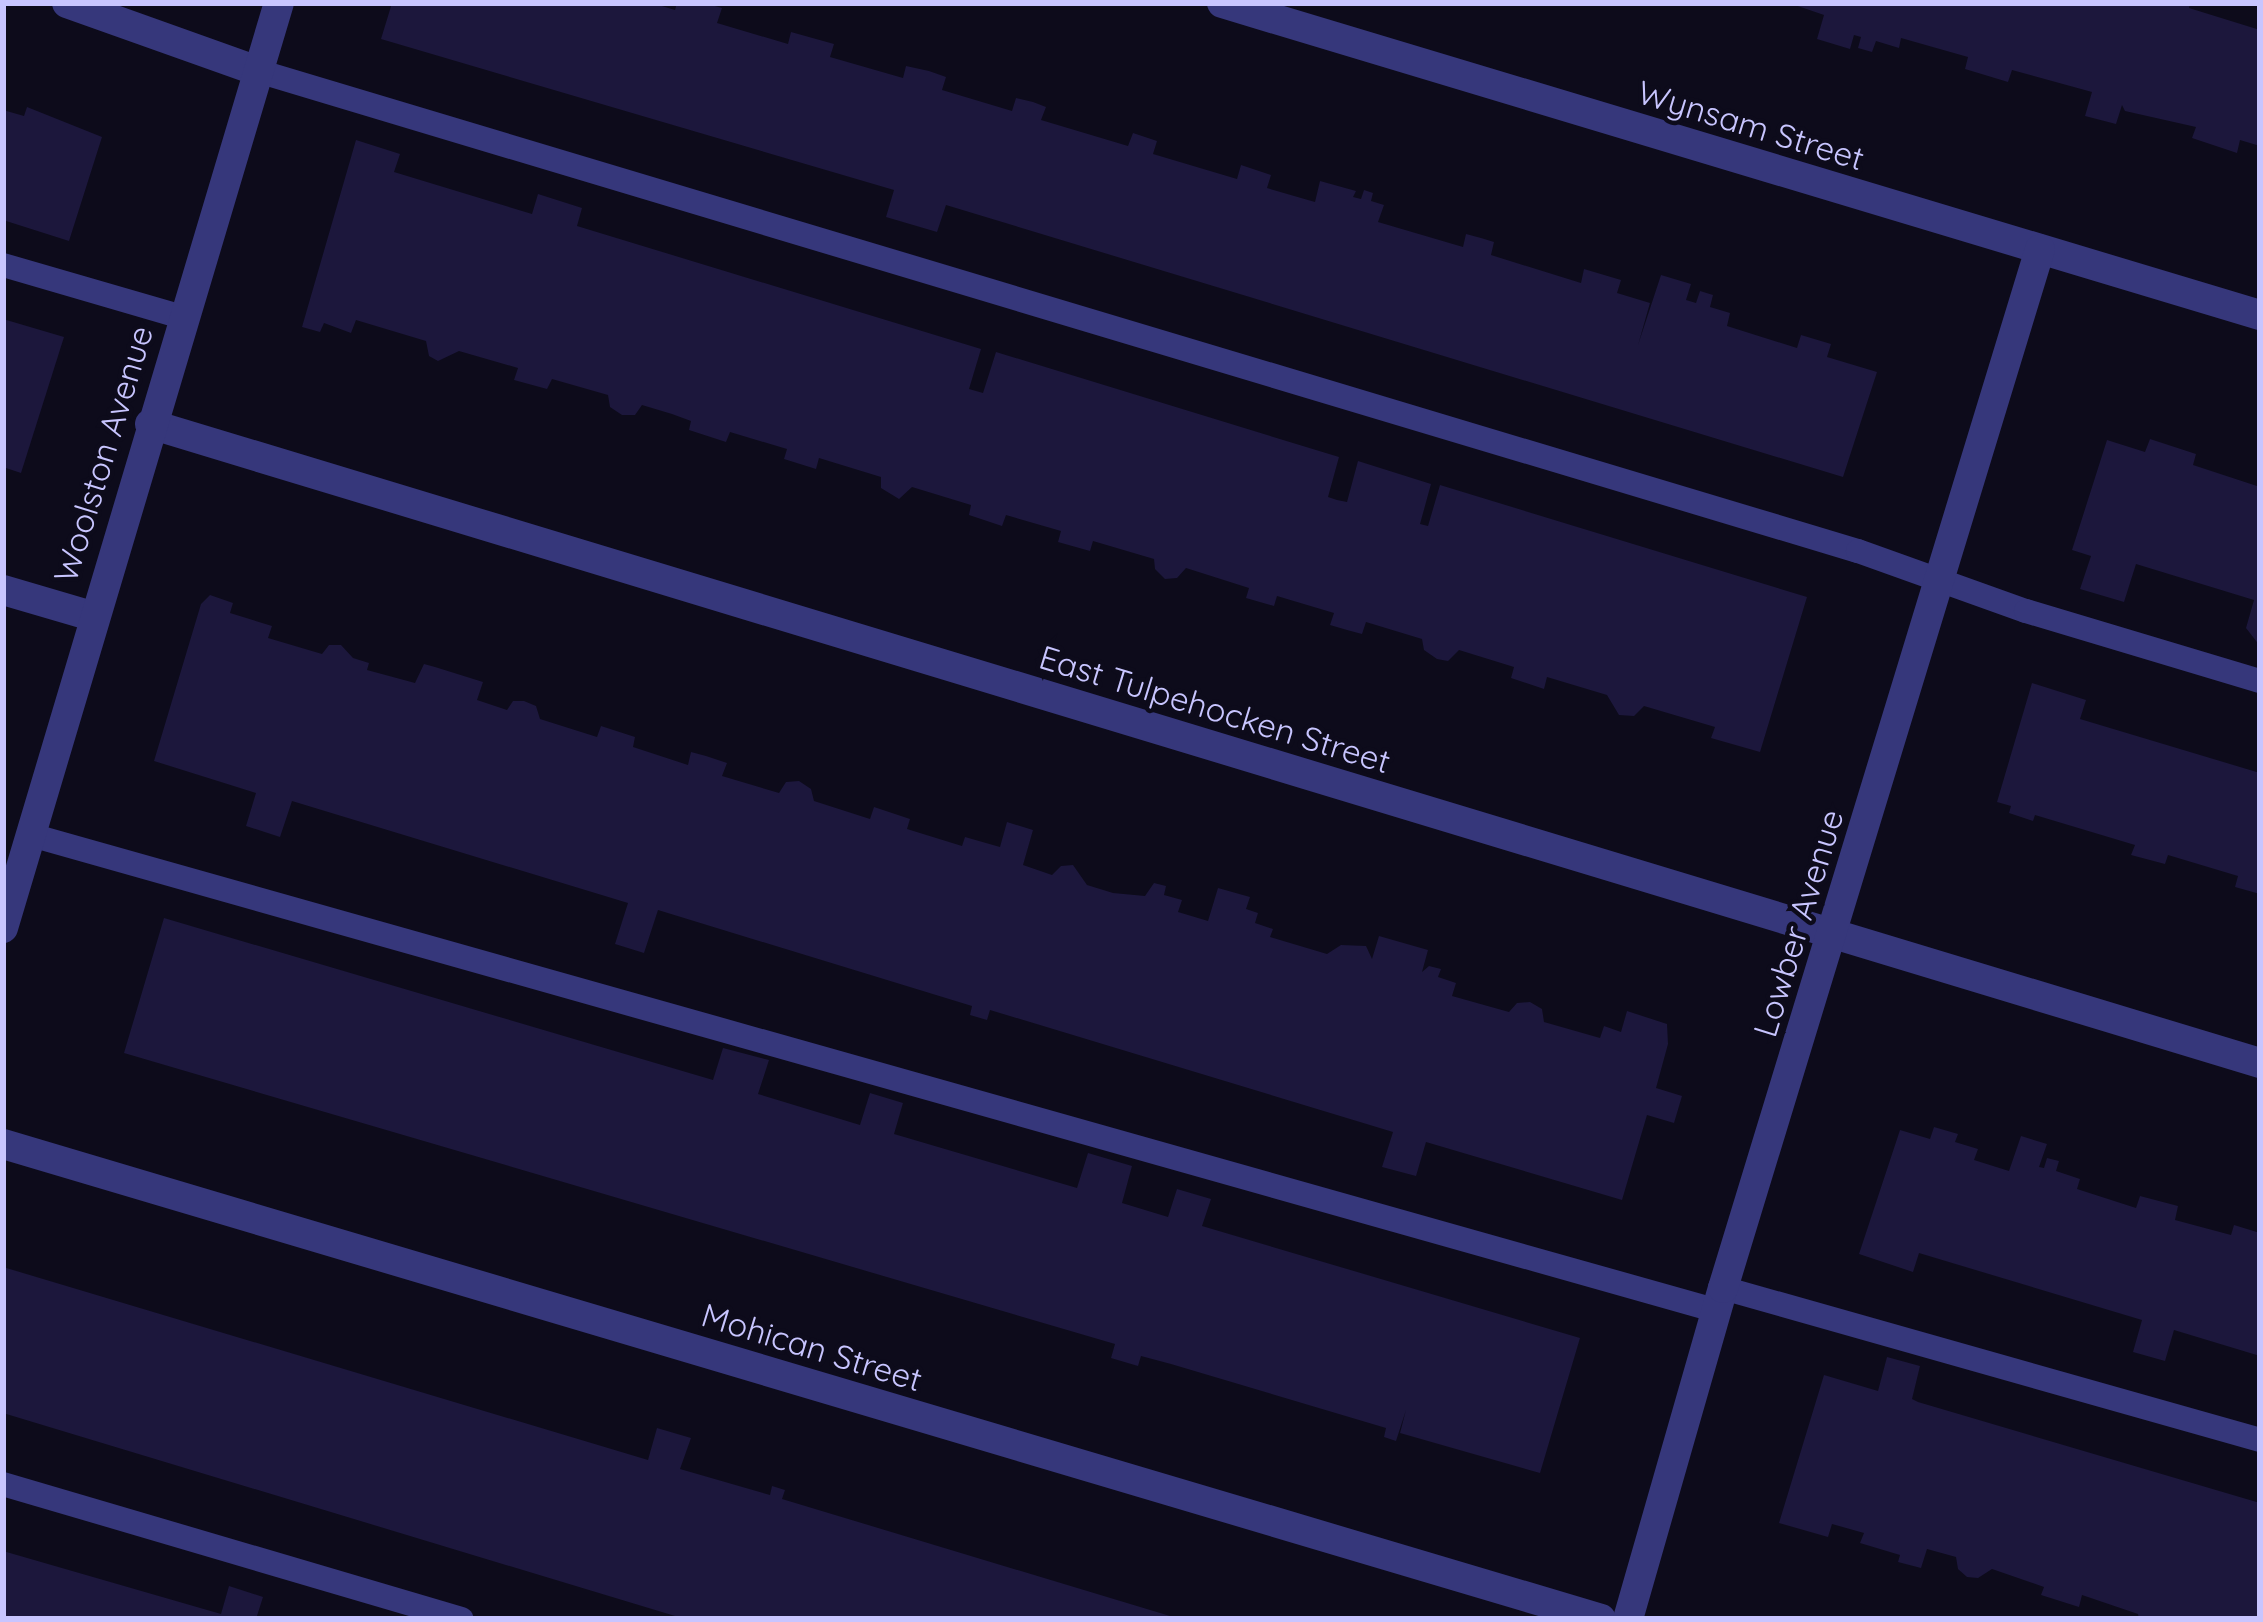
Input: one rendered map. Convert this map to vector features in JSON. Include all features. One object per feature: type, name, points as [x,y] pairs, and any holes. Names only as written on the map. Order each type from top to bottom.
[{"type":"street","points":[[67,3],[258,71]]},
{"type":"street","name":"Woolston Avenue","points":[[3,928],[9,891],[31,836],[92,616],[279,3]]},
{"type":"street","name":"Wynsam Street","points":[[1222,3],[2260,315]]},
{"type":"street","name":"Lowber Avenue","points":[[1628,1619],[1720,1299],[2039,249]]},
{"type":"street","name":"East Tulpehocken Street","points":[[150,424],[2260,1063]]},
{"type":"street","points":[[3,590],[92,616]]},
{"type":"street","name":"Mohican Street","points":[[3,1144],[1601,1619]]},
{"type":"lane","points":[[258,71],[1940,579],[2260,681]]},
{"type":"lane","points":[[3,265],[182,317]]},
{"type":"lane","points":[[31,836],[1720,1299],[2260,1440]]},
{"type":"lane","points":[[3,1484],[462,1619]]},
{"type":"building","points":[[392,3],[652,3],[675,10],[677,3],[704,3],[722,8],[717,23],[788,44],[791,32],[834,44],[830,57],[903,78],[906,66],[929,71],[946,77],[942,90],[1012,111],[1016,98],[1033,102],[1046,107],[1041,120],[1128,146],[1133,133],[1157,141],[1153,154],[1237,179],[1241,165],[1271,175],[1267,188],[1315,202],[1320,181],[1356,191],[1353,197],[1361,199],[1364,190],[1373,193],[1371,201],[1384,205],[1378,222],[1463,247],[1466,234],[1481,238],[1494,242],[1491,255],[1581,283],[1584,269],[1621,280],[1617,293],[1650,303],[1638,345],[1661,275],[1691,284],[1686,300],[1696,303],[1700,291],[1713,295],[1710,307],[1730,313],[1727,326],[1797,348],[1801,335],[1831,344],[1827,357],[1877,372],[1843,477],[946,205],[937,232],[886,217],[894,190],[381,39]]},
{"type":"building","points":[[1789,3],[2190,3],[2189,8],[2260,30],[2260,146],[2240,140],[2237,153],[2192,138],[2196,127],[2125,111],[2122,105],[2116,124],[2085,116],[2092,92],[2012,70],[2008,82],[1965,69],[1968,57],[1901,38],[1899,48],[1876,41],[1872,52],[1858,48],[1861,37],[1854,35],[1850,49],[1817,39],[1824,15]]},
{"type":"building","points":[[27,107],[102,137],[69,241],[3,220],[3,110],[24,116]]},
{"type":"building","points":[[356,140],[400,154],[394,172],[532,214],[538,194],[582,208],[577,226],[981,349],[969,389],[983,393],[996,352],[1339,457],[1328,497],[1337,500],[1347,502],[1358,461],[1431,484],[1420,524],[1428,526],[1440,485],[1807,597],[1760,752],[1711,738],[1715,727],[1644,706],[1634,716],[1619,715],[1607,695],[1547,677],[1544,689],[1511,678],[1514,667],[1459,650],[1448,661],[1437,659],[1424,650],[1422,639],[1366,622],[1362,634],[1330,625],[1334,613],[1277,596],[1274,606],[1246,598],[1249,588],[1186,568],[1177,578],[1165,579],[1155,569],[1154,559],[1093,541],[1090,551],[1058,542],[1061,531],[1006,515],[1002,526],[969,515],[971,505],[912,487],[899,499],[881,488],[881,477],[819,458],[816,469],[784,459],[787,449],[730,432],[726,442],[689,430],[691,421],[642,405],[635,415],[622,415],[610,407],[608,395],[552,379],[547,389],[514,380],[518,368],[459,351],[438,361],[429,356],[426,341],[356,320],[351,333],[324,323],[320,332],[302,327]]},
{"type":"building","points":[[3,319],[64,337],[21,473],[3,467]]},
{"type":"building","points":[[2150,439],[2196,454],[2193,465],[2260,487],[2260,646],[2246,628],[2254,600],[2136,564],[2124,602],[2080,589],[2091,556],[2072,550],[2107,440],[2145,452]]},
{"type":"building","points":[[210,595],[233,603],[230,613],[272,626],[268,638],[322,654],[329,645],[341,645],[353,658],[369,663],[367,670],[415,683],[424,664],[435,667],[483,682],[477,700],[507,710],[513,701],[524,701],[536,706],[540,719],[597,737],[601,726],[635,737],[633,747],[688,765],[691,752],[706,756],[727,763],[722,776],[779,793],[786,782],[799,781],[811,789],[814,801],[870,819],[874,807],[910,819],[907,829],[962,846],[965,837],[1000,847],[1007,822],[1033,830],[1023,865],[1052,875],[1061,866],[1073,865],[1087,885],[1113,893],[1145,896],[1154,883],[1166,886],[1164,895],[1182,900],[1178,912],[1208,921],[1218,888],[1250,897],[1246,909],[1258,913],[1255,923],[1273,929],[1270,937],[1327,954],[1341,945],[1366,946],[1372,959],[1379,936],[1428,950],[1422,972],[1429,966],[1441,969],[1438,977],[1456,983],[1452,996],[1509,1012],[1517,1003],[1530,1002],[1542,1009],[1544,1022],[1600,1038],[1604,1026],[1621,1032],[1627,1011],[1667,1024],[1668,1044],[1656,1088],[1682,1096],[1674,1123],[1647,1115],[1622,1200],[1426,1142],[1416,1176],[1382,1167],[1393,1132],[990,1010],[987,1020],[970,1015],[972,1006],[658,910],[644,953],[615,944],[628,903],[292,801],[280,837],[246,826],[256,793],[154,761],[201,604]]},
{"type":"building","points":[[2032,683],[2086,700],[2080,719],[2260,773],[2260,894],[2235,887],[2238,876],[2168,855],[2165,864],[2131,855],[2135,845],[2035,815],[2033,821],[2009,813],[2011,806],[1997,802]]},
{"type":"building","points":[[164,918],[713,1080],[723,1048],[769,1060],[758,1094],[860,1125],[870,1093],[903,1103],[894,1134],[1077,1188],[1088,1153],[1132,1166],[1122,1203],[1168,1217],[1177,1189],[1211,1199],[1202,1226],[1580,1338],[1540,1473],[1400,1433],[1406,1410],[1396,1441],[1384,1437],[1386,1428],[1171,1364],[1141,1356],[1138,1366],[1111,1358],[1115,1344],[124,1053]]},
{"type":"building","points":[[1934,1127],[1958,1134],[1955,1142],[1978,1149],[1974,1160],[2009,1171],[2021,1136],[2047,1144],[2039,1167],[2044,1168],[2047,1158],[2059,1161],[2056,1171],[2080,1179],[2077,1189],[2136,1208],[2140,1196],[2178,1206],[2175,1220],[2231,1235],[2234,1225],[2260,1233],[2260,1356],[2174,1330],[2165,1361],[2133,1352],[2142,1320],[1919,1253],[1913,1272],[1859,1254],[1900,1130],[1930,1139]]},
{"type":"building","points":[[3,1267],[648,1460],[657,1428],[691,1438],[680,1469],[770,1495],[772,1486],[785,1490],[782,1499],[1180,1619],[685,1619],[3,1413]]},
{"type":"building","points":[[1887,1357],[1920,1366],[1912,1399],[1918,1402],[2260,1503],[2260,1619],[2139,1619],[2138,1614],[2082,1595],[2079,1607],[2041,1595],[2044,1587],[1992,1569],[1978,1578],[1967,1577],[1958,1569],[1956,1557],[1927,1549],[1921,1568],[1898,1562],[1900,1555],[1860,1543],[1864,1533],[1832,1524],[1828,1537],[1779,1523],[1824,1375],[1878,1391]]},
{"type":"building","points":[[3,1551],[221,1614],[229,1586],[263,1597],[256,1619],[3,1619]]}]
